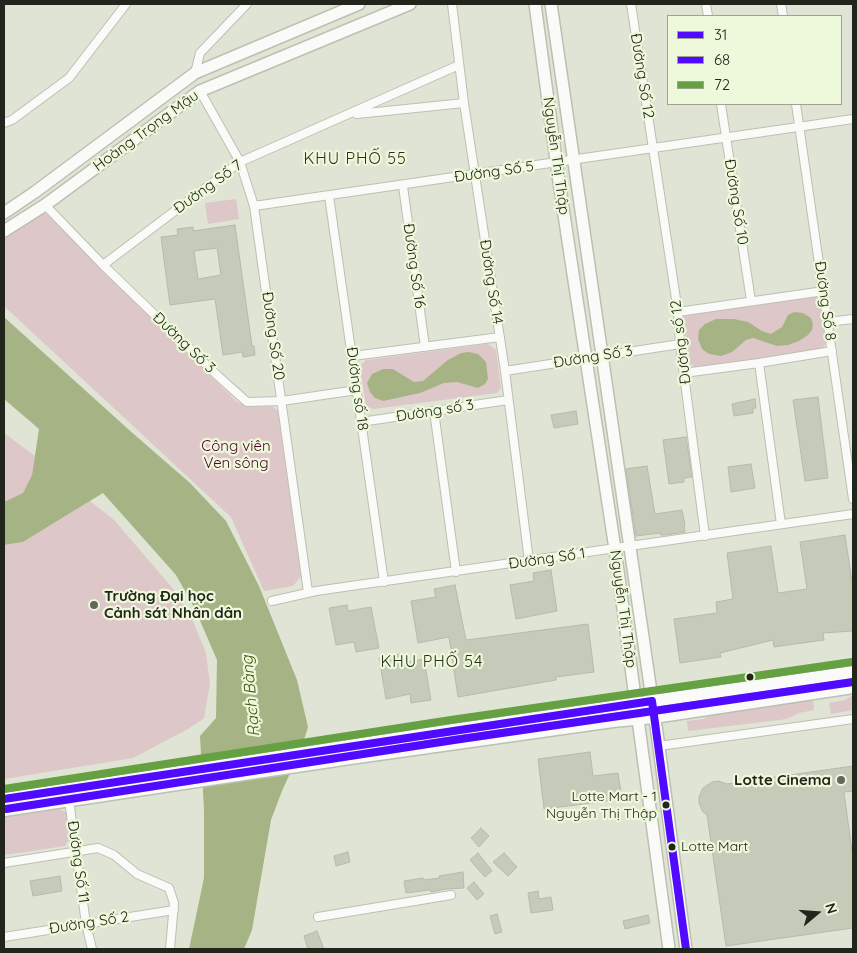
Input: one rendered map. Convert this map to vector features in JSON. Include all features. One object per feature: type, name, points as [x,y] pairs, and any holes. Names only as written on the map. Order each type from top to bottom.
[{"type":"main road","name":"Hoàng Trọng Mậu","points":[[4,213],[195,73],[358,4]]},
{"type":"main road","points":[[358,4],[362,23]]},
{"type":"main road","name":"Hoàng Trọng Mậu","points":[[4,231],[45,205],[200,91],[410,4]]},
{"type":"main road","name":"Nguyễn Thị Thập","points":[[535,4],[556,163],[615,549],[669,949]]},
{"type":"main road","name":"Nguyễn Thị Thập","points":[[550,4],[650,684],[686,949]]},
{"type":"main road","points":[[195,73],[200,91]]},
{"type":"main road","points":[[4,799],[150,782],[349,752],[636,703],[853,672]]},
{"type":"main road","points":[[633,686],[650,684]]},
{"type":"main road","points":[[349,752],[654,717],[853,687]]},
{"type":"main road","points":[[641,742],[658,743]]},
{"type":"main road","points":[[4,810],[69,800],[150,782]]},
{"type":"street","points":[[4,123],[12,120],[69,78],[126,4]]},
{"type":"street","points":[[195,73],[200,53],[247,4]]},
{"type":"street","name":"Đường Số 14","points":[[452,4],[464,103],[505,371],[529,561]]},
{"type":"street","name":"Đường Số 12","points":[[631,4],[654,149]]},
{"type":"street","name":"Đường Số 7","points":[[103,265],[240,162],[350,115],[459,65]]},
{"type":"street","name":"Đường Số 20","points":[[200,91],[240,162],[254,206],[308,592]]},
{"type":"street","name":"Đường Số 7","points":[[350,115],[464,103]]},
{"type":"street","name":"Đường Số 10","points":[[721,105],[751,301]]},
{"type":"street","name":"Đường Số 8","points":[[796,105],[853,499]]},
{"type":"street","name":"Đường Số 5","points":[[254,206],[403,186],[853,119]]},
{"type":"street","name":"Đường số 12","points":[[654,149],[678,312],[680,344],[705,536]]},
{"type":"street","name":"Đường Số 16","points":[[403,186],[425,346]]},
{"type":"street","name":"Đường số 18","points":[[330,196],[384,582]]},
{"type":"street","name":"Đường Số 3","points":[[45,205],[103,265],[247,402],[282,401],[357,390]]},
{"type":"street","points":[[678,312],[824,290]]},
{"type":"street","points":[[828,322],[853,319]]},
{"type":"street","points":[[352,356],[500,337]]},
{"type":"street","name":"Đường Số 3","points":[[505,371],[680,344]]},
{"type":"street","points":[[684,373],[832,351]]},
{"type":"street","points":[[759,363],[781,524]]},
{"type":"street","name":"Đường số 3","points":[[361,422],[508,400]]},
{"type":"street","points":[[434,411],[456,572]]},
{"type":"street","name":"Đường Số 1","points":[[272,601],[308,592],[853,514]]},
{"type":"street","points":[[658,743],[853,719]]},
{"type":"street","name":"Đường Số 11","points":[[69,800],[86,924]]},
{"type":"street","points":[[4,862],[98,848],[114,855],[138,874],[169,888],[174,903],[170,949]]},
{"type":"street","points":[[318,917],[451,895]]},
{"type":"street","name":"Đường Số 2","points":[[4,937],[174,910]]},
{"type":"street","points":[[86,924],[92,949]]},
{"type":"green space","points":[[236,199],[239,219],[208,224],[205,203]]},
{"type":"green space","name":"Công viên Ven sông","points":[[41,213],[49,215],[236,401],[248,407],[267,406],[273,407],[278,411],[301,576],[293,586],[264,591],[231,517],[4,306],[4,237],[35,215]]},
{"type":"green space","points":[[815,295],[820,299],[826,343],[822,349],[696,368],[689,363],[682,318],[689,313]]},
{"type":"green space","points":[[488,344],[496,350],[501,388],[497,393],[373,409],[366,406],[360,366],[366,360]]},
{"type":"green space","points":[[4,433],[35,456],[32,475],[23,493],[4,502]]},
{"type":"green space","name":"Trường Đại học Cảnh sát Nhân dân","points":[[90,501],[114,520],[175,591],[192,619],[206,653],[210,684],[204,718],[188,729],[133,758],[4,779],[4,545],[23,542]]},
{"type":"green space","points":[[853,695],[853,710],[831,714],[829,703],[845,700]]},
{"type":"green space","points":[[813,699],[814,710],[799,713],[787,719],[688,731],[687,721],[703,719],[713,712]]},
{"type":"green space","points":[[59,809],[66,812],[70,838],[65,846],[4,855],[4,817]]},
{"type":"water","points":[[794,312],[803,313],[811,318],[812,330],[799,341],[788,345],[777,346],[753,338],[746,340],[732,352],[721,356],[709,354],[702,349],[698,339],[699,330],[705,324],[716,319],[734,319],[748,322],[762,331],[771,334],[782,327],[788,315]]},
{"type":"water","name":"Rạch Bàng","points":[[4,317],[190,483],[226,521],[259,586],[297,680],[308,727],[301,749],[271,820],[252,930],[244,949],[189,949],[204,878],[204,810],[200,736],[216,718],[217,660],[195,609],[176,575],[103,493],[23,542],[4,545],[4,502],[23,493],[32,475],[39,429],[4,399]]},
{"type":"water","points":[[461,353],[478,354],[486,362],[488,379],[485,384],[478,388],[457,382],[444,383],[420,393],[383,401],[375,398],[370,392],[367,383],[372,374],[383,369],[393,369],[414,382],[423,381],[448,360]]},
{"type":"building","points":[[235,225],[252,346],[254,346],[255,355],[243,357],[242,352],[223,355],[215,299],[170,305],[161,237],[178,235],[177,229],[193,227],[193,231]],"holes":[[[217,248],[221,275],[198,279],[194,251]]]},
{"type":"building","points":[[818,397],[828,478],[805,481],[793,400]]},
{"type":"building","points":[[755,399],[756,408],[753,408],[753,413],[734,416],[732,404]]},
{"type":"building","points":[[576,411],[578,424],[554,428],[551,415]]},
{"type":"building","points":[[686,437],[692,477],[684,478],[684,482],[669,484],[663,440]]},
{"type":"building","points":[[751,464],[755,488],[731,492],[728,467]]},
{"type":"building","points":[[647,466],[655,514],[682,510],[685,532],[636,536],[626,469]]},
{"type":"building","points":[[845,535],[853,582],[853,631],[823,633],[824,640],[774,647],[773,640],[720,653],[721,657],[680,663],[674,619],[717,613],[716,602],[733,599],[727,553],[771,546],[778,593],[807,589],[800,542]]},
{"type":"building","points":[[551,570],[557,611],[516,619],[510,585],[534,581],[533,573]]},
{"type":"building","points":[[455,585],[466,640],[588,624],[594,672],[556,677],[556,680],[458,697],[449,637],[418,643],[411,601],[436,597],[434,589]]},
{"type":"building","points":[[347,605],[348,611],[371,607],[379,648],[356,652],[354,642],[336,645],[329,608]]},
{"type":"building","points":[[400,654],[401,663],[424,659],[431,700],[411,703],[410,694],[386,699],[379,658]]},
{"type":"building","points":[[590,752],[593,776],[618,773],[622,799],[544,809],[538,759]]},
{"type":"building","points":[[853,766],[853,791],[844,792],[853,859],[853,928],[726,946],[707,815],[703,812],[699,803],[699,797],[703,788],[712,782],[718,781],[727,784]]},
{"type":"building","points":[[481,828],[489,836],[479,847],[471,838]]},
{"type":"building","points":[[348,852],[350,862],[336,866],[334,856]]},
{"type":"building","points":[[478,853],[492,871],[485,877],[470,860]]},
{"type":"building","points":[[504,853],[517,867],[508,876],[493,862]]},
{"type":"building","points":[[463,872],[464,888],[406,893],[404,881],[440,878],[439,876]]},
{"type":"building","points":[[60,876],[62,891],[33,896],[30,881]]},
{"type":"building","points":[[474,882],[484,894],[477,900],[467,888]]},
{"type":"building","points":[[538,891],[539,899],[551,897],[553,910],[531,913],[528,893]]},
{"type":"building","points":[[497,914],[502,932],[495,934],[490,916]]},
{"type":"building","points":[[648,915],[650,923],[625,929],[623,921]]},
{"type":"building","points":[[317,931],[324,949],[308,949],[304,936]]},
{"type":"transit line","name":"72","points":[[4,789],[451,720],[852,662]]},
{"type":"transit line","name":"68","points":[[6,809],[454,740],[853,682]]},
{"type":"transit line","name":"31","points":[[4,799],[652,701],[686,949]]},
{"type":"place","name":"Trường Đại học Cảnh sát Nhân dân","points":[[94,605]]},
{"type":"place","name":"Lotte Cinema","points":[[841,780]]},
{"type":"place","name":"Lotte Mart - 1 Nguyễn Thị Thập","points":[[666,805]]},
{"type":"place","name":"Lotte Mart","points":[[672,847]]},
{"type":"district","name":"KHU PHỐ 55","points":[[355,159]]},
{"type":"district","name":"KHU PHỐ 54","points":[[432,662]]}]
